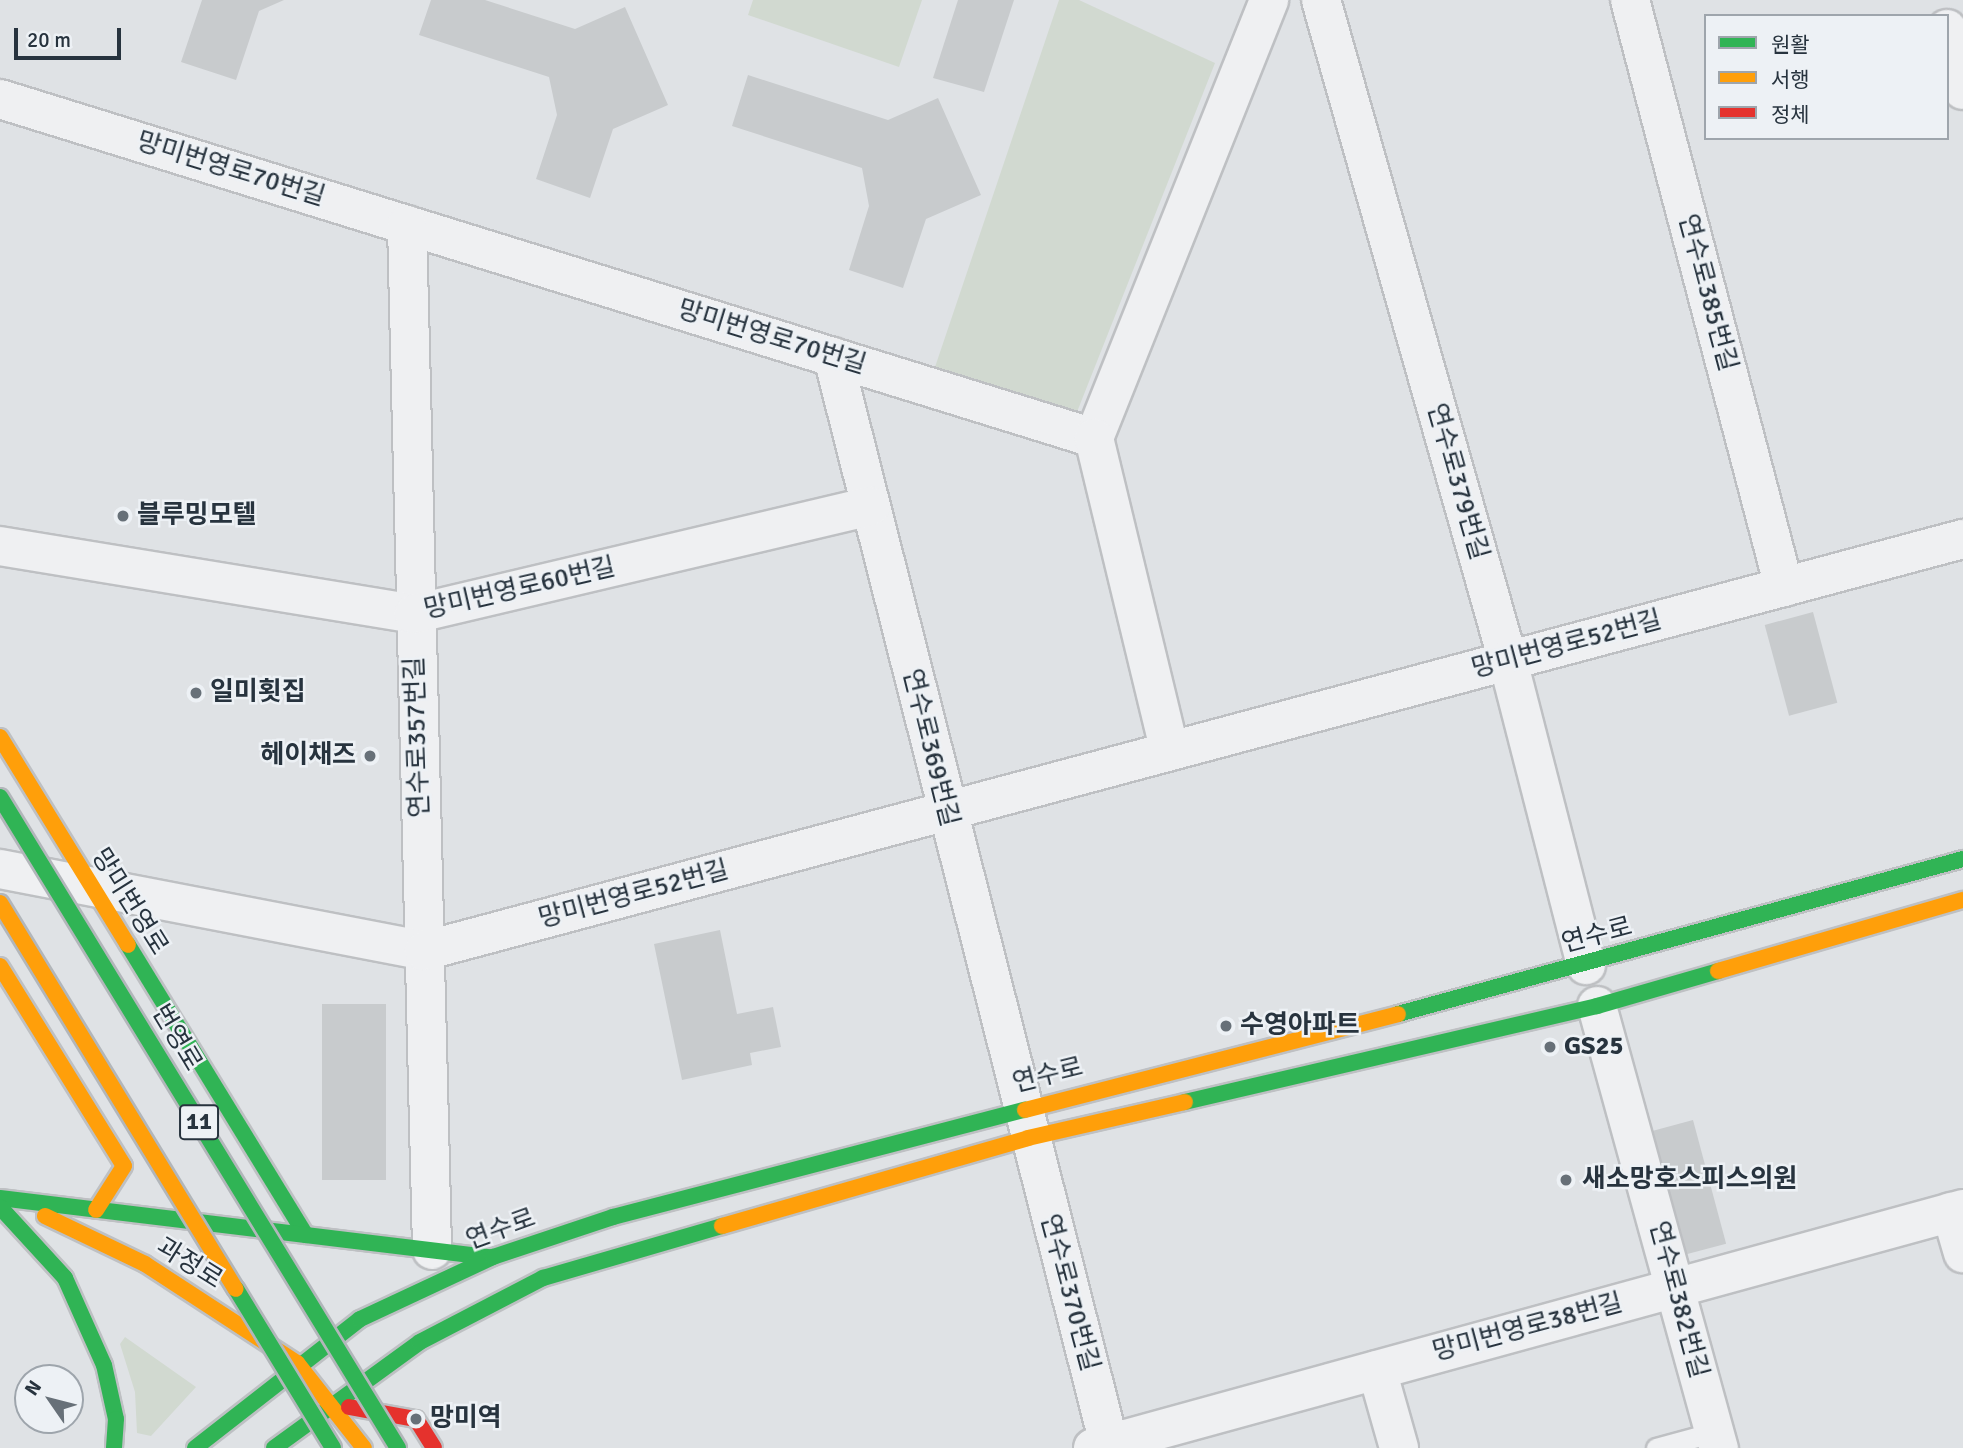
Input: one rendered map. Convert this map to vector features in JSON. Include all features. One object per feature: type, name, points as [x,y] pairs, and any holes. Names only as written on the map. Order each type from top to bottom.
[{"type":"main road","name":"망미번영로","points":[[0,737],[306,1235]]},
{"type":"main road","name":"번영로","points":[[0,797],[398,1448]]},
{"type":"main road","name":"연수로","points":[[274,1448],[330,1404],[420,1342],[543,1279],[1024,1123],[1963,859]]},
{"type":"main road","name":"연수로","points":[[195,1448],[298,1363],[395,1299],[493,1257],[612,1217],[1024,1123],[1597,1006],[1963,900]]},
{"type":"main road","name":"11","points":[[0,903],[333,1448]]},
{"type":"main road","points":[[0,966],[124,1166],[96,1210]]},
{"type":"main road","points":[[0,1199],[493,1257]]},
{"type":"main road","name":"과정로","points":[[0,1199],[69,1224],[145,1264],[298,1363],[364,1448]]},
{"type":"main road","points":[[0,1208],[65,1278],[104,1366],[116,1419],[114,1448]]},
{"type":"main road","points":[[325,1448],[330,1404],[416,1419],[434,1448]]},
{"type":"street","points":[[1170,751],[1094,438],[1269,0]]},
{"type":"street","name":"연수로379번길","points":[[1321,0],[1508,661],[1586,965]]},
{"type":"street","name":"연수로385번길","points":[[1630,0],[1784,587]]},
{"type":"street","points":[[1949,37],[1963,90]]},
{"type":"street","name":"망미번영로70번길","points":[[0,99],[1094,438]]},
{"type":"street","name":"연수로357번길","points":[[407,225],[414,614],[432,1250]]},
{"type":"street","name":"연수로369번길","points":[[833,357],[1024,1123]]},
{"type":"street","name":"망미번영로60번길","points":[[0,546],[414,614],[870,506]]},
{"type":"street","name":"망미번영로52번길","points":[[0,869],[424,951],[1963,539]]},
{"type":"street","name":"연수로382번길","points":[[1597,1006],[1717,1440]]},
{"type":"street","name":"연수로370번길","points":[[1024,1123],[1104,1447]]},
{"type":"street","points":[[1957,1210],[1963,1253]]},
{"type":"street","name":"망미번영로38번길","points":[[1104,1447],[1957,1210]]},
{"type":"street","points":[[1377,1370],[1399,1448]]},
{"type":"lane","name":"연수로382번길","points":[[1656,1448],[1717,1440]]},
{"type":"shaded area","points":[[753,0],[922,0],[899,67],[748,15]]},
{"type":"shaded area","points":[[1059,0],[1079,0],[1215,63],[1075,417],[933,373]]},
{"type":"shaded area","points":[[125,1337],[196,1387],[151,1436],[137,1433],[135,1392],[120,1344]]},
{"type":"building","points":[[202,0],[284,0],[259,11],[236,80],[181,62]]},
{"type":"building","points":[[431,0],[485,0],[575,29],[625,7],[668,105],[613,129],[590,198],[536,179],[557,115],[549,77],[419,35]]},
{"type":"building","points":[[958,0],[1014,0],[984,92],[933,78]]},
{"type":"building","points":[[748,75],[888,120],[938,98],[981,195],[926,219],[903,288],[849,270],[869,206],[862,168],[732,126]]},
{"type":"building","points":[[1813,612],[1837,703],[1789,716],[1765,625]]},
{"type":"building","points":[[720,930],[737,1014],[773,1007],[781,1047],[750,1053],[752,1065],[682,1080],[654,944]]},
{"type":"building","points":[[322,1004],[386,1004],[386,1180],[322,1180]]},
{"type":"building","points":[[1693,1120],[1726,1244],[1682,1256],[1649,1132]]},
{"type":"traffic: fast","points":[[0,797],[398,1448]]},
{"type":"traffic: fast","points":[[1398,1014],[1963,859]]},
{"type":"traffic: fast","points":[[128,945],[306,1235]]},
{"type":"traffic: fast","points":[[1185,1102],[1597,1006],[1718,971]]},
{"type":"traffic: fast","points":[[195,1448],[360,1319],[493,1257],[613,1217],[1025,1110]]},
{"type":"traffic: fast","points":[[0,1198],[491,1257]]},
{"type":"traffic: fast","points":[[0,1207],[65,1278],[104,1365],[116,1419],[114,1448]]},
{"type":"traffic: fast","points":[[274,1448],[420,1342],[543,1278],[722,1226]]},
{"type":"traffic: fast","points":[[236,1289],[333,1448]]},
{"type":"traffic: slow","points":[[0,737],[128,945]]},
{"type":"traffic: slow","points":[[1718,971],[1963,900]]},
{"type":"traffic: slow","points":[[0,903],[236,1289]]},
{"type":"traffic: slow","points":[[0,966],[124,1166],[96,1210]]},
{"type":"traffic: slow","points":[[1025,1110],[1398,1014]]},
{"type":"traffic: slow","points":[[722,1226],[1028,1138],[1185,1102]]},
{"type":"traffic: slow","points":[[45,1216],[145,1264],[297,1363],[364,1448]]},
{"type":"traffic: jam","points":[[349,1407],[416,1419],[434,1448]]},
{"type":"place","name":"블루밍모텔","points":[[123,516]]},
{"type":"place","name":"일미횟집","points":[[196,693]]},
{"type":"place","name":"헤이채즈","points":[[370,756]]},
{"type":"place","name":"수영아파트","points":[[1226,1026]]},
{"type":"place","name":"GS25","points":[[1550,1047]]},
{"type":"place","name":"새소망호스피스의원","points":[[1566,1180]]},
{"type":"place","name":"망미역","points":[[416,1419]]}]
